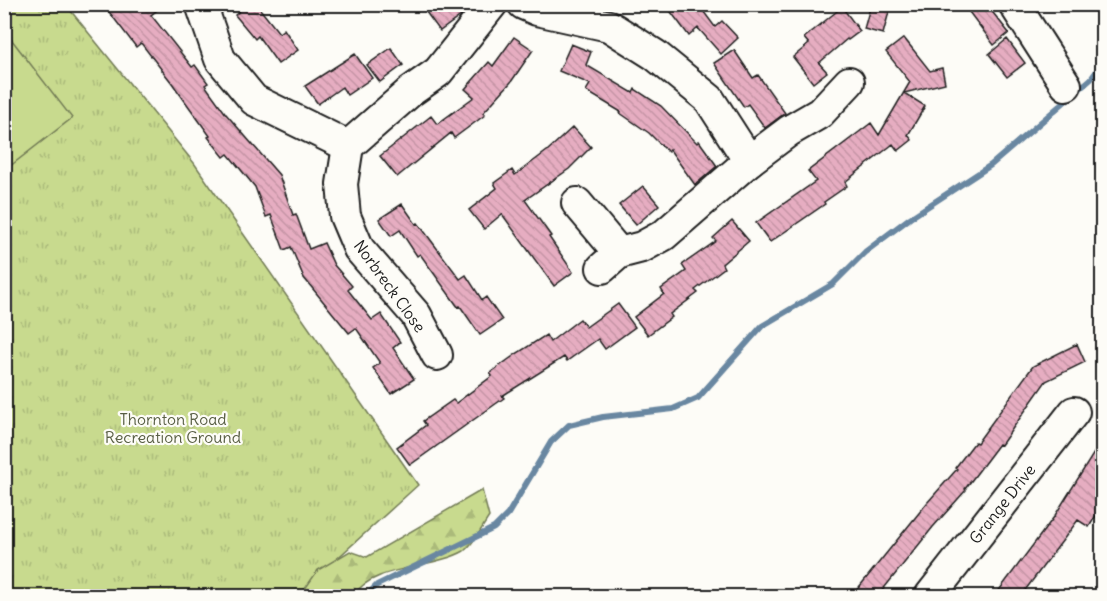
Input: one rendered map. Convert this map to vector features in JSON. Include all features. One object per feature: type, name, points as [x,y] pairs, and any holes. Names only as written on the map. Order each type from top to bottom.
[{"type":"street","points":[[206,7],[220,59],[254,100],[348,146],[411,91],[438,72],[492,4]]},
{"type":"street","points":[[523,4],[537,10],[614,15],[655,55],[709,99],[749,160]]},
{"type":"street","points":[[1014,4],[1066,85]]},
{"type":"street","points":[[577,203],[611,261],[642,247],[664,235],[749,160],[819,113],[850,79]]},
{"type":"street","name":"Norbreck Close","points":[[348,146],[342,184],[345,216],[359,249],[416,315],[438,357]]},
{"type":"street","name":"Grange Drive","points":[[930,597],[1074,412]]},
{"type":"green space","name":"Thornton Road Recreation Ground","points":[[4,5],[66,5],[194,163],[418,485],[319,575],[306,596],[5,596]]},
{"type":"green space","points":[[5,31],[72,118],[5,170]]},
{"type":"green space","points":[[482,490],[489,517],[464,551],[452,557],[373,579],[362,586],[354,596],[300,596],[318,570],[350,551],[367,557]]},
{"type":"building","points":[[103,4],[165,4],[151,15],[192,67],[195,65],[208,83],[205,85],[226,114],[279,175],[293,215],[296,214],[309,249],[324,243],[334,265],[352,286],[348,290],[372,320],[381,314],[400,342],[393,348],[414,379],[391,394],[373,368],[380,363],[356,328],[349,333],[304,278],[291,247],[284,250],[271,215],[266,217],[255,187],[228,154],[224,157],[141,43],[136,47]]},
{"type":"building","points":[[247,4],[256,4],[279,33],[284,29],[298,50],[278,64],[258,36],[255,39],[235,15]]},
{"type":"building","points":[[420,4],[454,4],[462,15],[440,31]]},
{"type":"building","points":[[665,4],[698,4],[715,27],[722,21],[738,38],[721,54],[698,28],[689,36]]},
{"type":"building","points":[[871,4],[890,8],[883,34],[864,29]]},
{"type":"building","points":[[963,4],[986,4],[1009,33],[994,45]]},
{"type":"building","points":[[842,7],[860,31],[819,63],[827,72],[813,83],[793,57],[809,44],[804,38]]},
{"type":"building","points":[[514,37],[533,50],[511,82],[483,113],[485,115],[454,138],[451,133],[397,177],[380,156],[431,116],[437,124],[474,97],[465,89],[489,62],[493,66]]},
{"type":"building","points":[[904,38],[930,71],[942,68],[945,83],[904,93],[925,106],[908,135],[912,140],[898,151],[893,144],[845,182],[847,186],[824,202],[825,204],[770,242],[756,223],[816,181],[808,171],[871,123],[879,135],[910,82],[886,52]]},
{"type":"building","points":[[1007,39],[1025,63],[1007,77],[989,54]]},
{"type":"building","points":[[571,44],[591,52],[586,65],[633,93],[635,89],[661,106],[697,143],[699,141],[717,166],[695,185],[670,150],[668,152],[649,133],[621,112],[586,91],[590,84],[559,71]]},
{"type":"building","points":[[391,48],[403,65],[380,82],[367,65]]},
{"type":"building","points":[[734,50],[753,78],[758,75],[785,113],[765,128],[748,104],[744,107],[714,63]]},
{"type":"building","points":[[355,54],[372,78],[347,95],[342,87],[318,104],[305,86]]},
{"type":"building","points":[[573,127],[591,147],[569,169],[525,200],[573,272],[554,286],[502,214],[484,229],[469,210],[497,188],[494,183],[512,170],[515,175],[547,151]]},
{"type":"building","points":[[643,186],[659,205],[636,225],[619,205]]},
{"type":"building","points":[[402,204],[460,279],[466,275],[482,300],[486,297],[502,320],[480,335],[420,254],[417,256],[400,230],[391,236],[379,219]]},
{"type":"building","points":[[732,221],[749,241],[722,264],[724,268],[695,290],[698,293],[670,314],[672,317],[648,335],[634,317],[664,294],[661,289],[686,271],[682,265],[716,241],[713,238]]},
{"type":"building","points":[[618,304],[635,327],[605,349],[598,339],[567,361],[564,357],[502,396],[504,398],[410,465],[397,447],[426,425],[423,421],[453,400],[456,403],[492,376],[490,373],[516,354],[546,335],[550,342],[580,319],[586,327]]},
{"type":"building","points":[[1077,344],[1085,362],[1046,381],[966,490],[877,597],[851,597],[957,469],[955,468],[975,442],[977,443],[1033,366]]},
{"type":"building","points":[[1102,440],[1102,506],[1089,527],[1078,520],[1020,597],[994,597],[1054,517]]},
{"type":"waterway","points":[[366,596],[377,585],[494,528],[508,514],[551,442],[569,425],[603,417],[673,409],[698,398],[762,326],[833,284],[865,252],[910,218],[991,165],[1091,79],[1102,64]]}]
